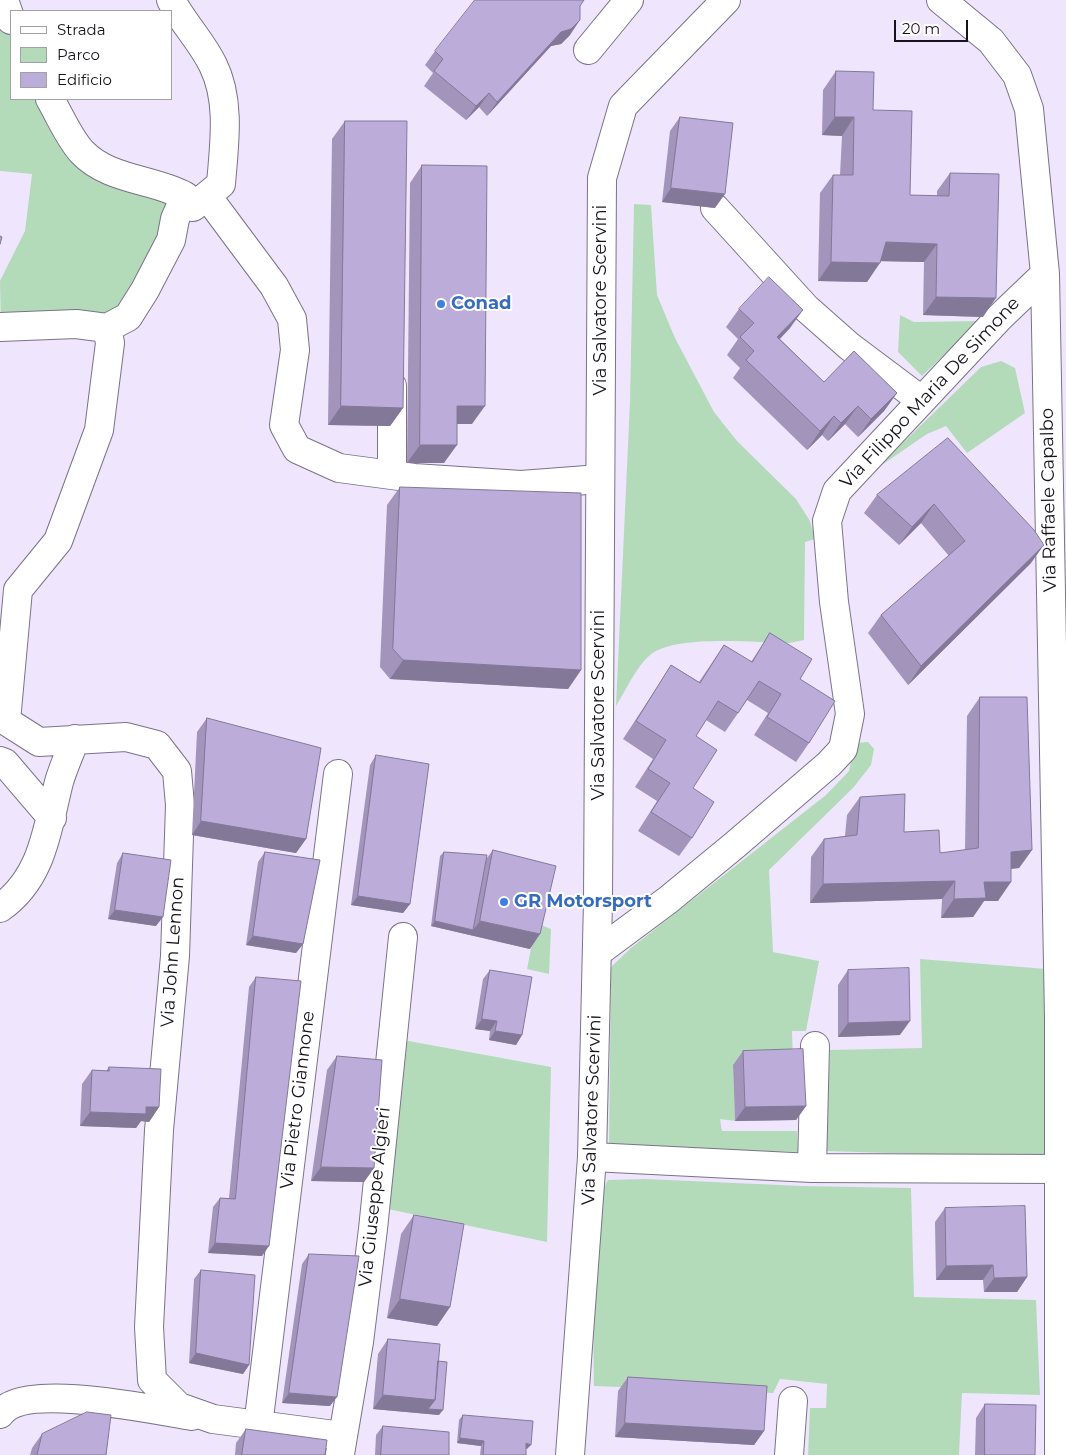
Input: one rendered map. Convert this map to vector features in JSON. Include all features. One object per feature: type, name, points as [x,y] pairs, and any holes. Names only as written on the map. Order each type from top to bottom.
[{"type":"street","points":[[4,0],[10,17]]},
{"type":"street","points":[[171,0],[213,66],[223,98],[224,138],[220,184],[175,219]]},
{"type":"street","points":[[588,50],[629,0]]},
{"type":"street","name":"Via Salvatore Scervini","points":[[570,1455],[592,1157],[598,901],[602,178],[623,106],[726,0]]},
{"type":"street","name":"Via Raffaele Capalbo","points":[[941,0],[991,41],[1017,75],[1029,109],[1045,274],[1062,1017],[1059,1169],[1062,1285],[1059,1455]]},
{"type":"street","points":[[0,327],[76,324],[107,328],[128,317],[145,290],[171,240],[175,219],[186,196],[169,187],[104,168],[82,152],[51,100]]},
{"type":"street","points":[[207,196],[274,286],[292,319],[296,350],[284,425],[297,449],[339,468],[392,475],[522,485],[600,478]]},
{"type":"street","points":[[715,208],[806,308],[849,346],[921,400]]},
{"type":"street","name":"Via Filippo Maria De Simone","points":[[598,901],[598,952],[660,906],[736,844],[829,764],[843,749],[850,714],[834,602],[826,521],[837,491],[921,400],[1045,274]]},
{"type":"street","points":[[9,585],[58,541],[99,430],[110,343],[107,328]]},
{"type":"street","points":[[392,358],[392,475]]},
{"type":"street","name":"Via John Lennon","points":[[9,585],[3,720],[39,742],[126,737],[157,744],[177,771],[180,805],[175,956],[159,1130],[148,1327],[152,1380],[179,1407],[214,1419]]},
{"type":"street","points":[[0,908],[10,901],[39,863],[60,782],[75,739]]},
{"type":"street","points":[[0,761],[5,763],[30,790],[52,818]]},
{"type":"street","name":"Via Pietro Giannone","points":[[258,1426],[338,774]]},
{"type":"street","name":"Via Giuseppe Algieri","points":[[341,1446],[358,1342],[373,1229],[403,937]]},
{"type":"street","points":[[812,1168],[815,1046]]},
{"type":"street","points":[[592,1157],[812,1168],[1059,1169]]},
{"type":"street","name":"Via John Lennon","points":[[0,1414],[5,1408],[31,1400],[66,1398],[103,1416],[214,1419],[258,1426],[341,1446]]},
{"type":"street","points":[[789,1455],[793,1401]]},
{"type":"green space","points":[[0,0],[10,18],[10,100],[51,100],[82,152],[185,196],[128,317],[1,327],[0,281],[25,231],[32,174],[0,171]]},
{"type":"green space","points":[[634,204],[651,205],[657,295],[675,338],[714,412],[737,441],[796,499],[810,521],[815,539],[805,542],[804,640],[789,643],[696,642],[662,648],[650,655],[640,666],[616,706],[630,401]]},
{"type":"green space","points":[[900,315],[914,322],[979,321],[922,376],[898,352]]},
{"type":"green space","points":[[1001,361],[1015,368],[1025,413],[967,453],[946,426],[927,434],[876,469],[981,367]]},
{"type":"green space","points":[[868,742],[874,749],[871,765],[853,788],[769,870],[773,952],[819,961],[806,1031],[792,1031],[793,1063],[733,1065],[735,1121],[720,1119],[722,1131],[797,1131],[798,1152],[609,1146],[611,967],[631,948],[826,795],[849,771],[855,743]]},
{"type":"green space","points":[[536,923],[551,929],[549,974],[527,969]]},
{"type":"green space","points":[[920,959],[1047,969],[1047,1155],[1013,1157],[827,1151],[830,1050],[922,1048]]},
{"type":"green space","points":[[403,1040],[551,1067],[547,1242],[383,1208]]},
{"type":"green space","points":[[645,1179],[802,1186],[911,1188],[914,1297],[1036,1300],[1040,1395],[962,1393],[959,1455],[808,1455],[810,1408],[826,1408],[827,1384],[780,1379],[773,1393],[594,1386],[594,1278],[598,1218],[602,1195],[608,1180]]},
{"type":"building","points":[[475,0],[584,0],[580,6],[580,20],[571,29],[561,32],[497,102],[489,93],[476,106],[434,71],[443,59],[435,51]]},
{"type":"building","points":[[836,71],[874,72],[873,110],[912,111],[910,195],[949,196],[950,173],[999,174],[996,298],[936,297],[937,244],[886,242],[880,263],[831,262],[833,175],[853,175],[854,117],[835,117]]},
{"type":"building","points":[[680,117],[733,123],[725,194],[671,188]]},
{"type":"building","points":[[345,121],[407,121],[403,408],[341,406]]},
{"type":"building","name":"Conad","points":[[422,165],[487,166],[485,406],[457,406],[457,445],[420,445]]},
{"type":"building","points":[[769,277],[803,310],[777,337],[824,382],[854,351],[897,393],[871,419],[858,406],[841,423],[834,416],[820,431],[746,360],[754,351],[740,337],[754,323],[739,309]]},
{"type":"building","points":[[948,438],[1034,530],[1044,545],[921,666],[881,615],[965,541],[934,504],[912,527],[877,495]]},
{"type":"building","points":[[400,487],[581,493],[581,670],[403,660],[393,649]]},
{"type":"building","points":[[770,633],[812,659],[800,679],[835,701],[809,743],[767,717],[781,694],[759,681],[738,713],[718,701],[696,736],[717,750],[693,788],[714,802],[692,838],[651,812],[670,783],[648,769],[666,740],[636,721],[671,665],[700,683],[724,645],[752,662]]},
{"type":"building","points":[[980,697],[1027,697],[1032,850],[1011,852],[1011,882],[984,882],[986,898],[954,899],[955,881],[823,884],[824,839],[857,835],[860,797],[905,794],[904,832],[939,830],[940,853],[978,848]]},
{"type":"building","points":[[207,718],[321,748],[306,839],[201,821]]},
{"type":"building","points":[[376,755],[429,764],[410,904],[358,896]]},
{"type":"building","points":[[493,850],[556,866],[540,934],[480,921]]},
{"type":"building","points":[[265,852],[320,860],[303,944],[253,936]]},
{"type":"building","points":[[444,852],[487,855],[473,930],[435,921]]},
{"type":"building","points":[[123,853],[171,860],[163,917],[115,910]]},
{"type":"building","points":[[909,968],[910,1021],[848,1023],[848,970]]},
{"type":"building","points":[[490,970],[532,977],[522,1035],[495,1031],[497,1021],[482,1019]]},
{"type":"building","points":[[256,977],[301,981],[269,1246],[215,1243],[220,1198],[235,1199]]},
{"type":"building","points":[[803,1049],[806,1106],[745,1107],[743,1051]]},
{"type":"building","points":[[337,1056],[382,1060],[374,1168],[321,1167]]},
{"type":"building","points":[[109,1067],[161,1069],[159,1107],[146,1107],[146,1114],[90,1112],[92,1070],[109,1071]]},
{"type":"building","points":[[1025,1206],[1027,1277],[994,1278],[993,1265],[946,1266],[945,1208]]},
{"type":"building","points":[[414,1215],[464,1224],[450,1307],[400,1299]]},
{"type":"building","points":[[309,1254],[359,1256],[337,1397],[289,1393]]},
{"type":"building","points":[[201,1270],[255,1275],[249,1365],[196,1353]]},
{"type":"building","points":[[388,1339],[440,1344],[435,1400],[383,1395]]},
{"type":"building","points":[[438,1361],[447,1362],[443,1410],[428,1409],[435,1400]]},
{"type":"building","points":[[628,1377],[767,1386],[764,1431],[625,1423]]},
{"type":"building","points":[[985,1404],[1036,1405],[1035,1455],[985,1455]]},
{"type":"building","points":[[87,1412],[111,1415],[106,1455],[37,1455],[42,1434]]},
{"type":"building","points":[[463,1415],[533,1421],[531,1445],[526,1443],[526,1455],[483,1455],[484,1441],[460,1438]]},
{"type":"building","points":[[383,1426],[449,1432],[449,1455],[381,1455]]},
{"type":"building","points":[[246,1429],[327,1440],[325,1455],[242,1455]]},
{"type":"place","name":"Conad","points":[[441,304]]},
{"type":"place","name":"GR Motorsport","points":[[504,902]]}]
